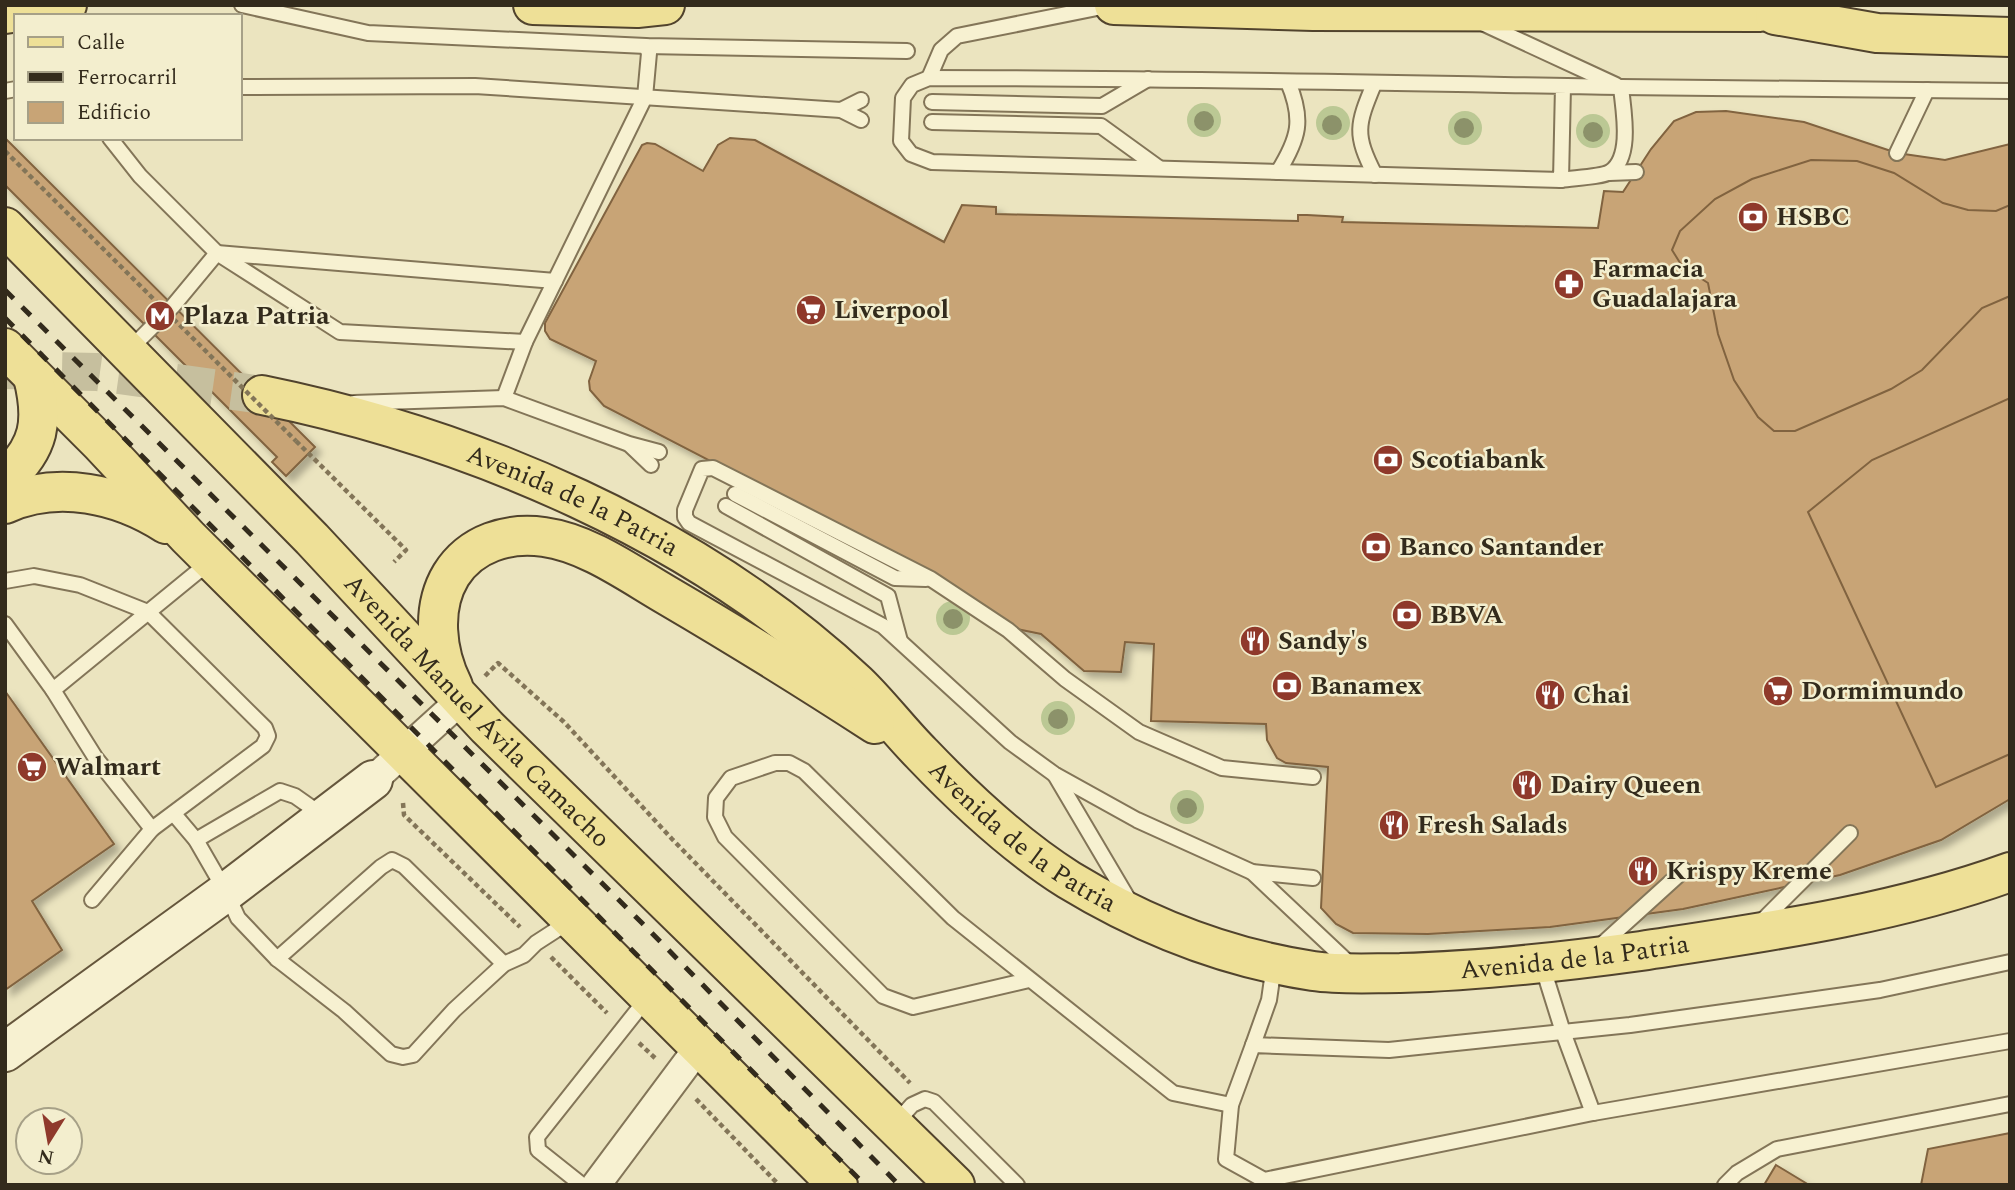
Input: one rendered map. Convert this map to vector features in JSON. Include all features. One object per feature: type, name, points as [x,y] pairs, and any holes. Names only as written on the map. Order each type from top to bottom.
[{"type":"main road","points":[[5,14],[67,5]]},
{"type":"main road","points":[[533,5],[637,8],[665,5]]},
{"type":"main road","points":[[1113,5],[1458,12],[1759,12],[1807,5]]},
{"type":"main road","points":[[1759,12],[1877,33],[2010,37]]},
{"type":"main road","name":"Avenida Manuel Ávila Camacho","points":[[5,227],[328,556],[461,700],[955,1185]]},
{"type":"main road","points":[[5,348],[403,753],[838,1185]]},
{"type":"main road","points":[[5,479],[20,465],[36,435],[40,408],[33,377]]},
{"type":"main road","name":"Avenida de la Patria","points":[[262,395],[368,420],[495,463],[580,499],[645,533],[727,583],[803,637],[859,685],[921,754],[1013,840],[1068,879],[1140,919],[1200,943],[1274,964],[1318,972],[1359,973],[1439,972],[1542,965],[1748,935],[1879,910],[1973,885],[2010,872]]},
{"type":"main road","points":[[5,504],[51,491],[88,493],[133,507],[201,550]]},
{"type":"main road","points":[[461,700],[446,673],[439,644],[441,600],[445,585],[456,567],[472,551],[492,541],[513,536],[547,537],[606,560],[753,646],[921,754]]},
{"type":"main road","name":"Avenida de la Patria","points":[[1879,910],[2010,846]]},
{"type":"street","points":[[5,1052],[326,818],[388,791],[403,753],[461,700]]},
{"type":"street","points":[[596,1185],[699,1047]]},
{"type":"lane","points":[[242,5],[368,33],[646,46],[907,51]]},
{"type":"lane","points":[[929,78],[941,50],[957,36],[1113,5]]},
{"type":"lane","points":[[1458,12],[1621,87]]},
{"type":"lane","points":[[504,398],[525,342],[645,97],[649,52],[646,46]]},
{"type":"lane","points":[[1636,172],[1561,180],[932,162],[911,154],[901,141],[903,97],[912,85],[929,78],[1149,78],[2010,91]]},
{"type":"lane","points":[[932,102],[1102,106],[1149,78]]},
{"type":"lane","points":[[1278,172],[1293,148],[1298,122],[1297,104],[1288,82]]},
{"type":"lane","points":[[1374,83],[1360,125],[1362,148],[1375,175]]},
{"type":"lane","points":[[242,87],[475,86],[841,110],[861,120]]},
{"type":"lane","points":[[1561,180],[1563,86]]},
{"type":"lane","points":[[1609,173],[1618,163],[1625,144],[1621,87]]},
{"type":"lane","points":[[1897,153],[1927,90]]},
{"type":"lane","points":[[841,110],[861,100]]},
{"type":"lane","points":[[932,122],[1101,126],[1160,168]]},
{"type":"lane","points":[[112,140],[140,176],[217,253],[340,332],[525,342]]},
{"type":"lane","points":[[217,253],[555,281]]},
{"type":"lane","points":[[128,352],[173,306],[217,253]]},
{"type":"lane","points":[[307,404],[504,398],[629,444],[659,452]]},
{"type":"lane","points":[[629,444],[651,465]]},
{"type":"lane","points":[[1313,777],[1222,768],[1139,732],[1065,679],[1007,629],[931,579],[713,468],[702,469],[685,510],[689,523],[883,626],[1010,742],[1054,774],[1137,820],[1252,872],[1313,878]]},
{"type":"lane","points":[[736,494],[895,578],[931,579]]},
{"type":"lane","points":[[726,506],[888,596],[900,641]]},
{"type":"lane","points":[[53,690],[197,573],[201,550]]},
{"type":"lane","points":[[5,581],[34,576],[80,585],[148,612],[265,728],[268,736],[263,746],[152,829],[92,900]]},
{"type":"lane","points":[[5,624],[53,690],[95,757],[152,829]]},
{"type":"lane","points":[[1029,980],[913,1007],[883,996],[726,837],[715,817],[716,798],[731,778],[775,763],[789,763],[804,771],[953,919],[1173,1093],[1231,1105]]},
{"type":"lane","points":[[1054,774],[1140,919]]},
{"type":"lane","points":[[196,840],[280,791],[295,796],[326,818]]},
{"type":"lane","points":[[174,814],[196,840],[238,918],[277,959],[344,1011],[391,1054],[403,1057],[413,1055],[454,1010],[504,964],[524,955],[536,943],[571,920]]},
{"type":"lane","points":[[1748,935],[1850,833]]},
{"type":"lane","points":[[277,959],[392,860],[404,866],[504,964]]},
{"type":"lane","points":[[1587,959],[1684,870]]},
{"type":"lane","points":[[1252,872],[1359,973]]},
{"type":"lane","points":[[1253,1045],[1388,1050],[1630,1025],[1880,990],[2010,962]]},
{"type":"lane","points":[[1274,964],[1269,1000],[1231,1105],[1226,1159],[1264,1180],[1593,1113],[2010,1041]]},
{"type":"lane","points":[[1542,965],[1593,1113]]},
{"type":"lane","points":[[582,1185],[538,1150],[537,1137],[648,997]]},
{"type":"lane","points":[[894,1125],[912,1105],[925,1099],[933,1101],[1017,1185]]},
{"type":"lane","points":[[1726,1185],[1737,1173],[1777,1149],[2010,1104]]},
{"type":"path","points":[[5,151],[406,550],[394,562]]},
{"type":"path","points":[[461,700],[498,663],[564,722],[672,839],[925,1099]]},
{"type":"path","points":[[388,791],[404,815],[676,1078],[779,1185]]},
{"type":"green space","points":[[1204,103],[1216,108],[1221,120],[1216,132],[1204,137],[1192,132],[1187,120],[1192,108]]},
{"type":"green space","points":[[1333,106],[1345,111],[1350,123],[1345,135],[1333,140],[1321,135],[1316,123],[1321,111]]},
{"type":"green space","points":[[1465,111],[1477,116],[1482,128],[1477,140],[1465,145],[1453,140],[1448,128],[1453,116]]},
{"type":"green space","points":[[1593,114],[1605,119],[1610,131],[1605,143],[1593,148],[1581,143],[1576,131],[1581,119]]},
{"type":"green space","points":[[953,601],[965,606],[970,618],[965,630],[953,635],[941,630],[936,618],[941,606]]},
{"type":"green space","points":[[1058,701],[1070,706],[1075,718],[1070,730],[1058,735],[1046,730],[1041,718],[1046,706]]},
{"type":"green space","points":[[1187,790],[1199,795],[1204,807],[1199,819],[1187,824],[1175,819],[1170,807],[1175,795]]},
{"type":"building","points":[[1726,111],[1804,122],[1897,153],[1945,160],[2010,144],[2010,799],[1941,840],[1840,875],[1683,909],[1550,927],[1428,934],[1353,933],[1336,924],[1321,908],[1328,767],[1286,763],[1277,758],[1267,740],[1266,724],[1151,721],[1154,644],[1125,642],[1121,672],[1084,671],[1041,634],[1012,628],[946,583],[604,406],[590,390],[589,381],[596,361],[550,339],[545,331],[545,323],[642,145],[647,143],[655,144],[703,171],[718,145],[730,138],[755,140],[944,242],[962,205],[996,207],[996,214],[1298,221],[1298,215],[1307,215],[1343,217],[1342,222],[1598,228],[1604,191],[1623,192],[1651,149],[1674,121],[1696,112]]},
{"type":"building","name":"Plaza Patria","points":[[5,138],[315,447],[286,476],[272,462],[277,457],[5,185]]},
{"type":"building","points":[[1811,160],[1857,161],[1894,173],[1943,203],[1968,210],[1996,211],[2010,205],[2010,296],[1982,308],[1922,370],[1891,389],[1795,431],[1774,431],[1758,417],[1734,380],[1718,334],[1708,283],[1682,266],[1672,250],[1680,231],[1715,199],[1752,179]]},
{"type":"building","points":[[2010,398],[2010,754],[1936,787],[1808,512],[1872,460]]},
{"type":"building","name":"Walmart","points":[[5,691],[114,844],[32,901],[62,950],[5,990]]},
{"type":"building","points":[[2010,1133],[2010,1185],[1921,1185],[1928,1149]]},
{"type":"building","points":[[1776,1165],[1809,1185],[1764,1185]]},
{"type":"tunnel","points":[[5,370],[97,372],[262,395]]},
{"type":"railway","points":[[5,290],[642,923],[899,1185]]},
{"type":"railway","points":[[5,318],[865,1185]]},
{"type":"place","name":"HSBC","points":[[1753,217]]},
{"type":"place","name":"Farmacia Guadalajara","points":[[1569,284]]},
{"type":"place","name":"Liverpool","points":[[811,310]]},
{"type":"place","name":"Plaza Patria","points":[[160,316]]},
{"type":"place","name":"Scotiabank","points":[[1388,460]]},
{"type":"place","name":"Banco Santander","points":[[1376,547]]},
{"type":"place","name":"BBVA","points":[[1407,615]]},
{"type":"place","name":"Sandy's","points":[[1255,641]]},
{"type":"place","name":"Banamex","points":[[1287,686]]},
{"type":"place","name":"Dormimundo","points":[[1778,691]]},
{"type":"place","name":"Chai","points":[[1550,695]]},
{"type":"place","name":"Walmart","points":[[32,767]]},
{"type":"place","name":"Dairy Queen","points":[[1527,785]]},
{"type":"place","name":"Fresh Salads","points":[[1394,825]]},
{"type":"place","name":"Krispy Kreme","points":[[1643,871]]}]
